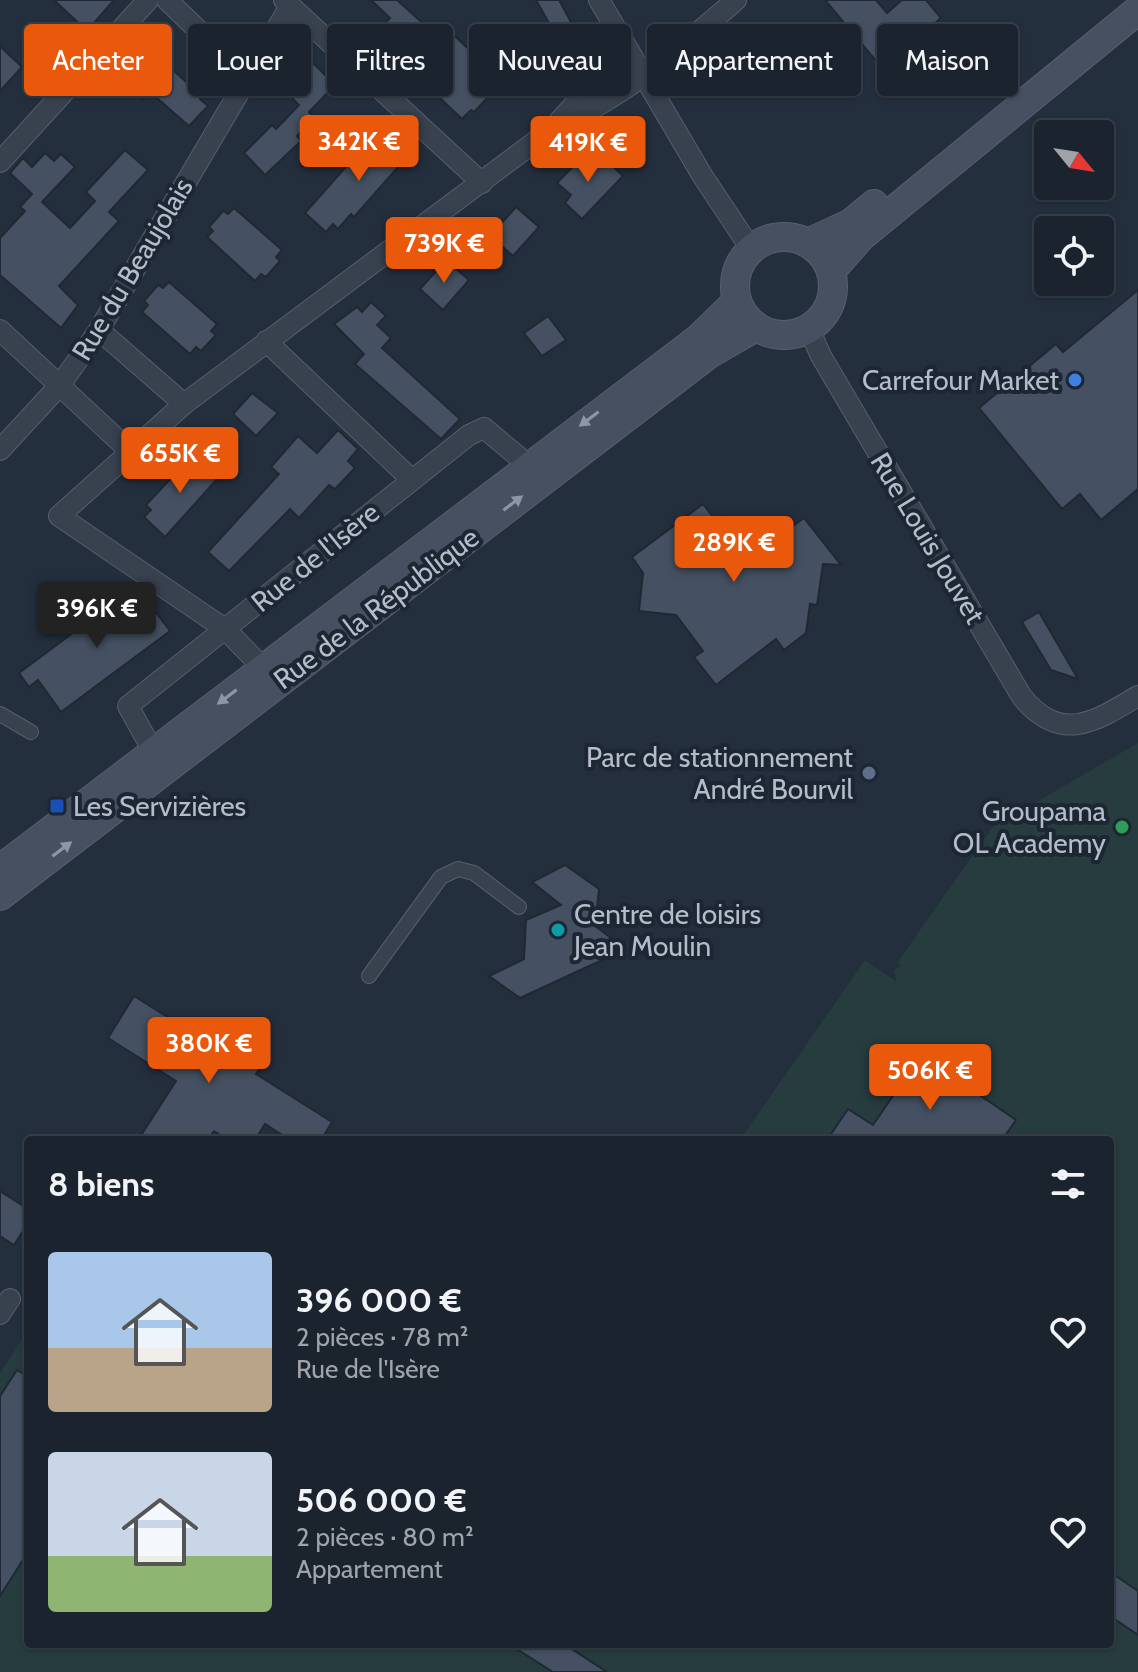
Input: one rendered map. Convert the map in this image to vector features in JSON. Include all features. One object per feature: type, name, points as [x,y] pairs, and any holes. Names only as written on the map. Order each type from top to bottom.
[{"type":"main road","points":[[808,243],[851,223],[1122,0]]},
{"type":"main road","points":[[831,271],[861,237],[1138,10]]},
{"type":"main road","points":[[779,237],[808,243],[822,255],[831,271],[830,304],[809,329],[782,336],[756,327],[744,315],[737,301],[736,273],[751,249],[779,237]]},
{"type":"main road","name":"Rue de la République","points":[[0,896],[271,676],[537,472],[698,339],[737,301]]},
{"type":"main road","name":"Rue de la République","points":[[537,472],[709,354],[756,327]]},
{"type":"main road","name":"Rue de la République","points":[[0,869],[154,753],[271,676]]},
{"type":"street","points":[[0,162],[148,0]]},
{"type":"street","points":[[167,0],[192,24]]},
{"type":"street","points":[[599,0],[612,24]]},
{"type":"street","points":[[552,129],[586,114],[616,92],[645,78],[736,0]]},
{"type":"street","points":[[287,3],[482,183]]},
{"type":"street","name":"Rue du Beaujolais","points":[[276,24],[287,3]]},
{"type":"street","points":[[631,57],[751,249]]},
{"type":"street","name":"Rue du Beaujolais","points":[[0,450],[60,385],[99,330],[236,96]]},
{"type":"street","points":[[271,676],[225,629],[59,516],[184,404],[552,129],[582,96]]},
{"type":"street","name":"Rue Louis Jouvet","points":[[809,329],[821,356],[1022,697],[1035,712],[1050,721],[1068,724],[1098,720],[1138,696]]},
{"type":"street","points":[[0,330],[132,453]]},
{"type":"street","points":[[99,330],[184,404]]},
{"type":"street","points":[[266,341],[412,480]]},
{"type":"street","name":"Rue de l'Isère","points":[[154,753],[128,706],[469,435],[484,428],[537,472]]},
{"type":"street","points":[[0,714],[31,732]]},
{"type":"street","points":[[369,976],[441,877],[458,869],[474,873],[519,907]]},
{"type":"green space","points":[[1138,743],[1138,1672],[0,1672],[0,1373],[24,1336],[24,1648],[1114,1648],[1114,1136],[743,1136],[865,960],[897,982],[894,971],[901,965],[897,963],[992,828]]},
{"type":"building","points":[[54,0],[114,0],[93,24],[80,24]]},
{"type":"building","points":[[371,0],[397,0],[424,24],[384,24],[390,18]]},
{"type":"building","points":[[536,0],[559,0],[571,22],[550,24]]},
{"type":"building","points":[[825,0],[876,0],[887,13],[902,0],[926,0],[941,18],[934,24],[877,24],[877,62],[861,43],[861,24],[845,24]]},
{"type":"building","points":[[453,34],[469,49],[469,96],[489,96],[474,112],[471,110],[462,119],[440,98],[453,96]]},
{"type":"building","points":[[0,46],[22,67],[0,91]]},
{"type":"building","points":[[313,63],[327,77],[327,93],[309,112],[315,118],[297,136],[301,141],[265,175],[244,153],[272,125],[276,129],[299,105],[290,96],[311,96]]},
{"type":"building","points":[[172,69],[188,83],[188,96],[202,96],[200,99],[208,106],[189,126],[155,96],[172,96]]},
{"type":"building","points":[[391,129],[413,148],[354,217],[351,214],[338,229],[333,224],[326,232],[305,213],[351,161],[357,166]]},
{"type":"building","points":[[125,150],[148,170],[109,212],[119,221],[59,286],[78,305],[61,328],[0,275],[0,238],[25,211],[20,207],[32,194],[10,173],[23,158],[32,167],[45,153],[54,161],[61,154],[75,167],[42,202],[70,228],[95,201],[86,192]]},
{"type":"building","points":[[585,154],[598,166],[605,159],[623,176],[582,219],[565,203],[571,195],[557,183]]},
{"type":"building","points":[[516,207],[539,227],[513,256],[490,236]]},
{"type":"building","points":[[234,208],[282,250],[276,257],[280,261],[266,277],[261,274],[255,281],[207,237],[213,231],[209,227],[223,211],[228,214]]},
{"type":"building","points":[[446,260],[469,280],[443,310],[420,289]]},
{"type":"building","points":[[169,282],[217,324],[211,331],[216,335],[201,351],[196,347],[190,354],[142,312],[148,305],[144,301],[158,285],[163,288]]},
{"type":"building","name":"Carrefour Market","points":[[1138,290],[1138,489],[1101,520],[1080,494],[1062,509],[979,408],[1056,344],[1063,352]]},
{"type":"building","points":[[371,302],[386,316],[377,325],[391,338],[382,348],[460,419],[441,439],[355,364],[364,354],[334,324],[357,307],[362,312]]},
{"type":"building","points":[[548,316],[566,340],[542,356],[524,333]]},
{"type":"building","points":[[252,393],[278,413],[256,436],[233,414]]},
{"type":"building","points":[[338,430],[358,449],[348,461],[355,468],[335,489],[329,485],[299,518],[290,509],[229,571],[208,552],[279,474],[271,467],[298,436],[317,453]]},
{"type":"building","points":[[198,457],[219,477],[165,537],[144,517],[151,510],[146,505],[187,461],[191,465]]},
{"type":"building","points":[[703,504],[717,522],[725,516],[781,525],[786,531],[804,518],[841,565],[823,564],[817,605],[810,604],[806,633],[784,650],[776,639],[716,685],[694,657],[703,651],[676,615],[639,611],[643,573],[632,557]]},
{"type":"building","points":[[136,586],[170,631],[61,712],[38,680],[29,687],[19,673]]},
{"type":"building","points":[[1039,612],[1078,679],[1051,670],[1022,622]]},
{"type":"building","name":"Centre de loisirs Jean Moulin","points":[[565,865],[599,889],[595,926],[626,949],[520,998],[489,976],[524,959],[526,920],[561,905],[532,882]]},
{"type":"building","points":[[134,996],[187,1029],[190,1024],[260,1068],[256,1074],[332,1122],[323,1136],[284,1136],[265,1124],[258,1136],[222,1136],[214,1131],[211,1136],[141,1136],[176,1081],[108,1038]]},
{"type":"building","points":[[921,1055],[1016,1120],[1005,1136],[830,1136],[848,1109],[873,1125]]},
{"type":"building","points":[[0,1191],[24,1206],[24,1229],[14,1245],[0,1236]]},
{"type":"building","points":[[17,1370],[24,1374],[24,1558],[0,1596],[0,1396]]},
{"type":"building","points":[[1114,1575],[1138,1591],[1138,1635],[1114,1619]]},
{"type":"building","points":[[515,1648],[570,1648],[607,1672],[553,1672]]},
{"type":"place","name":"Carrefour Market","points":[[1075,380]]},
{"type":"place","name":"Parc de stationnement André Bourvil","points":[[869,773]]},
{"type":"place","name":"Les Servizières","points":[[57,806]]},
{"type":"place","name":"Groupama OL Academy","points":[[1122,827]]},
{"type":"place","name":"Centre de loisirs Jean Moulin","points":[[558,930]]}]
